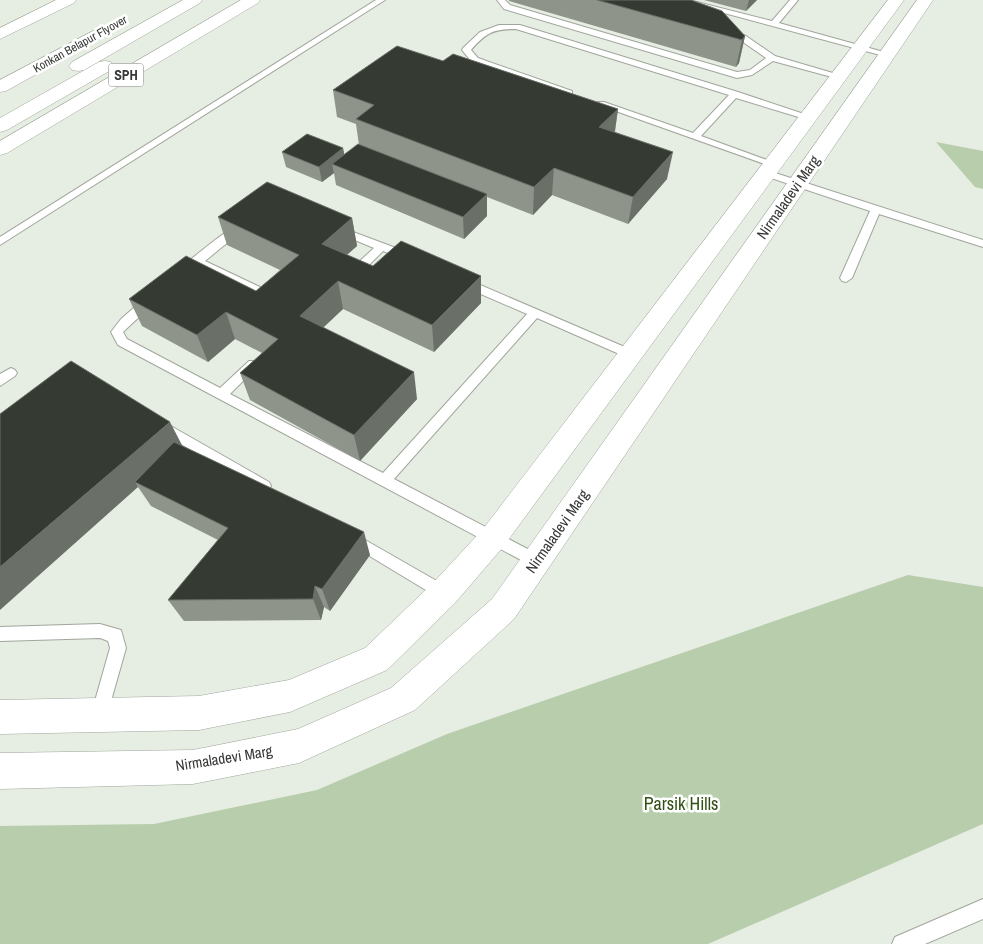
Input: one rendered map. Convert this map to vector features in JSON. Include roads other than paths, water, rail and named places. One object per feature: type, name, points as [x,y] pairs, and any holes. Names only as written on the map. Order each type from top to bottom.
[{"type":"main road","points":[[0,34],[68,0]]},
{"type":"main road","points":[[0,109],[194,0]]},
{"type":"main road","name":"SPH","points":[[0,149],[252,0]]},
{"type":"main road","name":"Nirmaladevi Marg","points":[[0,771],[193,767],[299,746],[403,699],[503,608],[797,184],[874,50],[896,0]]},
{"type":"main road","name":"Nirmaladevi Marg","points":[[0,718],[198,714],[290,696],[376,659],[444,593],[493,538],[839,76],[874,50],[924,0]]},
{"type":"main road","points":[[0,126],[212,4]]},
{"type":"main road","name":"Konkan Belapur Flyover","points":[[0,87],[113,26]]},
{"type":"lane","points":[[0,242],[381,0]]},
{"type":"lane","points":[[501,0],[507,7],[737,74],[747,75],[753,73],[760,63],[772,58]]},
{"type":"lane","points":[[774,24],[794,0]]},
{"type":"lane","points":[[685,1],[874,50]]},
{"type":"lane","points":[[576,95],[475,60],[466,50],[484,31],[496,27],[516,27],[808,118]]},
{"type":"lane","points":[[720,28],[743,38],[772,58],[839,76]]},
{"type":"lane","points":[[695,137],[735,94]]},
{"type":"lane","points":[[594,102],[695,137],[769,169],[797,184],[983,244]]},
{"type":"lane","points":[[846,278],[876,210]]},
{"type":"lane","points":[[175,279],[246,222]]},
{"type":"lane","points":[[328,225],[418,262]]},
{"type":"lane","points":[[353,274],[382,246]]},
{"type":"lane","points":[[196,261],[258,291]]},
{"type":"lane","points":[[454,278],[630,354]]},
{"type":"lane","points":[[161,292],[125,322],[117,332],[122,342],[536,561]]},
{"type":"lane","points":[[384,481],[535,313]]},
{"type":"lane","points":[[221,395],[259,358]]},
{"type":"lane","points":[[0,381],[11,373]]},
{"type":"lane","points":[[152,421],[278,494]]},
{"type":"lane","points":[[345,534],[444,593]]},
{"type":"lane","points":[[0,634],[100,631],[115,635],[118,648],[98,716]]},
{"type":"lane","points":[[902,944],[983,909]]},
{"type":"park label","name":"Parsik Hills","points":[[681,803]]}]
